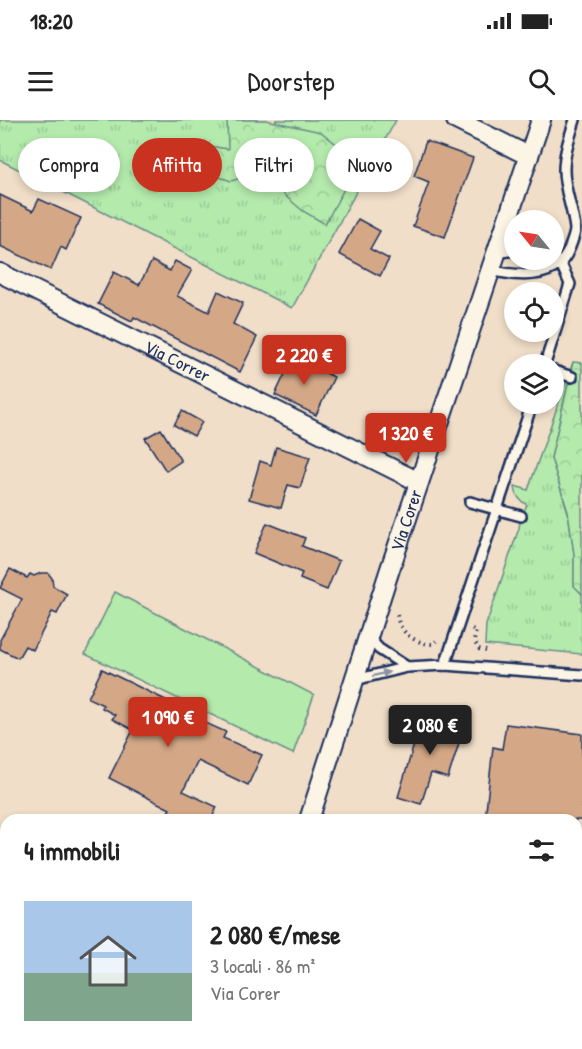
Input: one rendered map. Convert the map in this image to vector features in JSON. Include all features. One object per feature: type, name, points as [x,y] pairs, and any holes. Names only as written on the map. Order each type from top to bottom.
[{"type":"street","points":[[456,120],[529,156]]},
{"type":"street","name":"Via Corer","points":[[514,210],[541,120]]},
{"type":"street","name":"Via Corer","points":[[311,814],[419,482],[493,261],[504,236]]},
{"type":"street","name":"Via Correr","points":[[0,273],[419,482]]},
{"type":"lane","points":[[564,256],[568,253],[575,231],[564,171],[566,148],[575,120]]},
{"type":"lane","points":[[504,255],[493,261],[507,274],[547,272],[549,270]]},
{"type":"lane","points":[[548,354],[570,284],[562,270]]},
{"type":"lane","points":[[564,374],[572,377]]},
{"type":"lane","points":[[445,665],[529,414]]},
{"type":"lane","points":[[470,502],[521,516]]},
{"type":"lane","points":[[368,637],[379,649],[407,667]]},
{"type":"lane","points":[[355,680],[407,667],[445,665],[582,675]]},
{"type":"green space","points":[[0,120],[267,120],[274,123],[276,120],[396,120],[386,138],[326,138],[326,192],[356,192],[292,308],[63,192],[120,192],[120,138],[18,138],[18,169],[0,160]]},
{"type":"green space","points":[[227,120],[266,120],[321,132],[329,138],[326,138],[326,192],[342,192],[325,224],[303,211],[281,192],[314,192],[314,138],[234,138],[234,180],[231,181],[222,178],[222,148],[228,149]]},
{"type":"green space","points":[[573,362],[564,401],[564,388]]},
{"type":"green space","points":[[573,362],[582,363],[582,594],[574,586],[574,554],[568,512],[551,458],[561,414],[564,414],[564,401]]},
{"type":"green space","points":[[555,414],[561,414],[551,458],[568,512],[574,554],[574,585],[582,594],[582,654],[485,645],[486,625],[521,516],[527,505],[518,497],[515,486],[528,490]]},
{"type":"green space","points":[[115,592],[314,695],[293,754],[85,654]]},
{"type":"building","points":[[426,141],[473,158],[445,237],[413,226],[429,182],[414,176]]},
{"type":"building","points":[[0,195],[33,211],[39,199],[81,218],[66,250],[61,247],[51,270],[0,246]]},
{"type":"building","points":[[358,219],[380,231],[370,249],[389,259],[380,276],[339,254]]},
{"type":"building","points":[[152,261],[170,271],[175,261],[192,270],[177,296],[209,312],[218,291],[243,303],[233,324],[257,337],[240,372],[134,317],[132,321],[98,304],[114,272],[139,285]]},
{"type":"building","points":[[293,357],[334,377],[316,415],[275,395]]},
{"type":"building","points":[[182,411],[202,422],[194,436],[174,425]]},
{"type":"building","points":[[161,429],[181,461],[166,471],[145,438]]},
{"type":"building","points":[[276,447],[310,457],[300,488],[288,485],[281,508],[249,499],[260,461],[271,465]]},
{"type":"building","points":[[267,523],[305,538],[302,546],[339,561],[327,590],[300,579],[302,573],[254,553]]},
{"type":"building","points":[[10,569],[27,578],[30,574],[34,576],[48,573],[52,578],[53,586],[67,594],[57,614],[52,612],[33,650],[25,646],[18,658],[0,649],[0,640],[22,599],[0,588]]},
{"type":"building","points":[[102,669],[182,708],[181,712],[226,732],[223,738],[262,755],[248,785],[198,761],[183,791],[217,807],[214,814],[167,814],[170,809],[109,778],[133,730],[112,719],[115,715],[102,708],[103,705],[88,698]]},
{"type":"building","points":[[423,715],[464,727],[448,778],[431,773],[421,804],[398,797]]},
{"type":"building","points":[[506,724],[582,734],[582,814],[486,814],[493,747],[502,749]]}]
